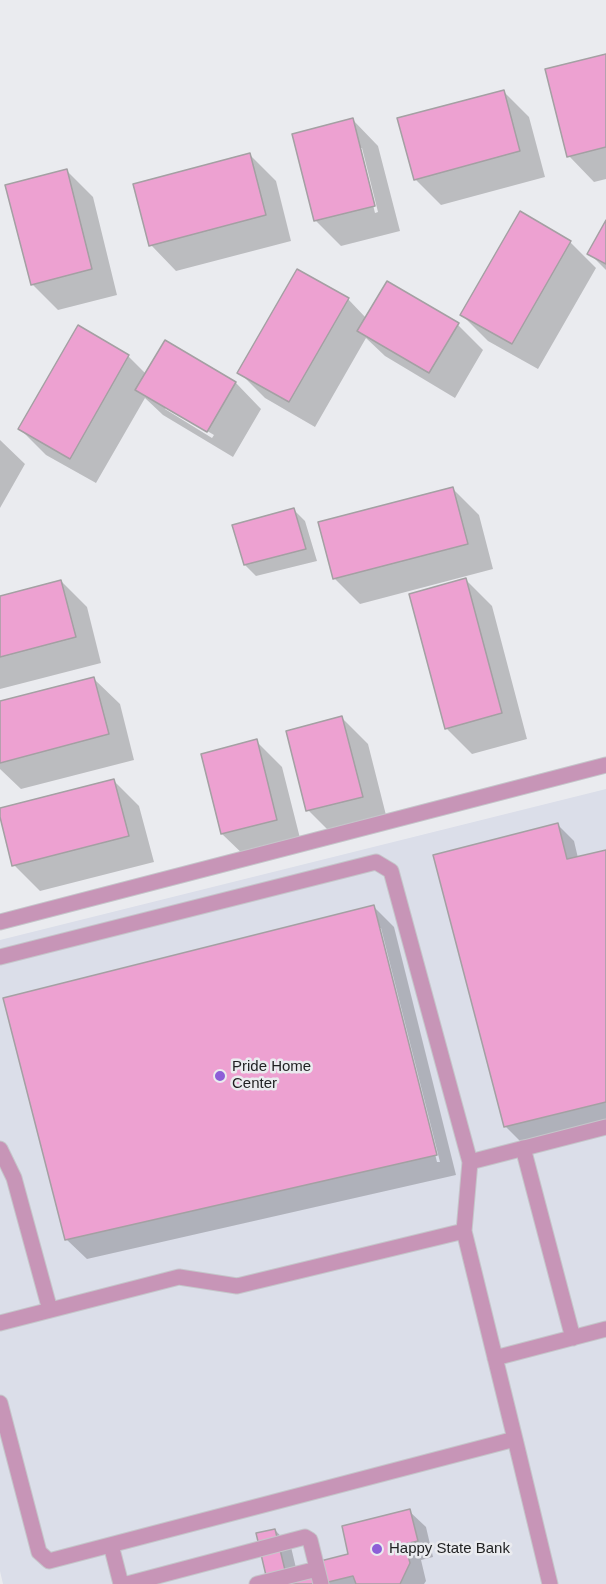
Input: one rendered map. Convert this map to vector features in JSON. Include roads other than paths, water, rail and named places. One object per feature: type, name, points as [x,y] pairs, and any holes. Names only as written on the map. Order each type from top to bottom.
[{"type":"lane","points":[[0,922],[606,765]]},
{"type":"lane","points":[[0,957],[376,862],[392,871],[470,1162],[464,1231],[550,1584]]},
{"type":"lane","points":[[470,1162],[606,1127]]},
{"type":"lane","points":[[523,1148],[573,1338]]},
{"type":"lane","points":[[0,1149],[14,1178],[50,1310]]},
{"type":"lane","points":[[0,1323],[179,1277],[237,1286],[464,1231]]},
{"type":"lane","points":[[495,1358],[606,1329]]},
{"type":"lane","points":[[0,1403],[39,1552],[49,1561],[514,1439]]},
{"type":"lane","points":[[127,1584],[305,1538],[310,1540],[321,1584]]},
{"type":"lane","points":[[111,1545],[121,1584]]},
{"type":"lane","points":[[257,1584],[317,1569]]},
{"type":"place","name":"Pride Home Center","points":[[220,1076]]},
{"type":"place","name":"Happy State Bank","points":[[377,1549]]}]
